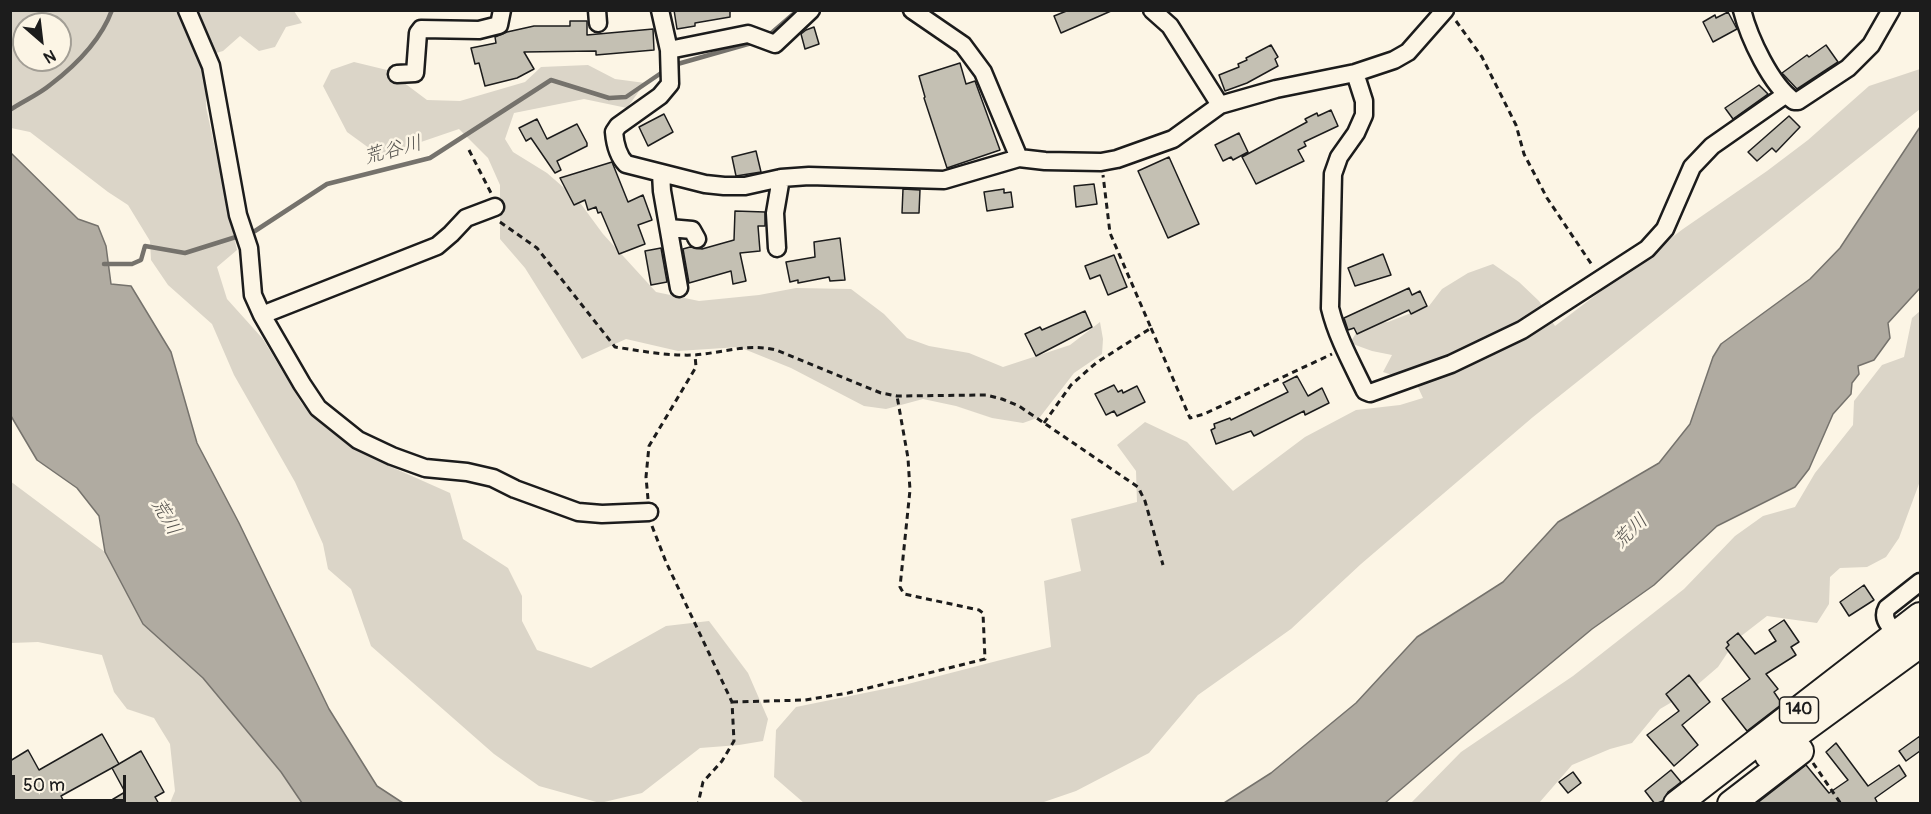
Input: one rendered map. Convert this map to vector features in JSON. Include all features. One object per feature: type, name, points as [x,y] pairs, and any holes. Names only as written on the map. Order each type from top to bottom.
[{"type":"highway","name":"140","points":[[1677,804],[1920,616]]},
{"type":"highway","name":"140","points":[[1716,804],[1806,737],[1920,644]]},
{"type":"highway","name":"140","points":[[1700,804],[1920,662]]},
{"type":"highway","name":"140","points":[[1731,804],[1806,737]]},
{"type":"street","points":[[187,10],[211,66],[238,215],[249,248],[253,295],[262,315],[318,408],[358,440],[425,468],[467,472],[493,478],[515,489],[578,512],[602,514],[649,512]]},
{"type":"street","points":[[398,74],[415,73],[418,33],[421,29],[479,30],[499,25],[502,10]]},
{"type":"street","points":[[660,10],[669,50],[670,84],[660,96],[618,126],[614,132],[615,144],[626,164],[705,184],[724,186],[745,186],[781,178],[809,176],[944,180],[1019,158],[1101,162],[1117,159],[1173,139],[1220,105],[1276,89],[1355,73],[1394,60],[1408,52],[1449,14]]},
{"type":"street","points":[[669,50],[748,34],[775,44],[811,10]]},
{"type":"street","points":[[912,10],[963,45],[983,72],[1019,158]]},
{"type":"street","points":[[1152,10],[1170,26],[1220,105]]},
{"type":"street","points":[[1742,10],[1762,60],[1785,95],[1794,101],[1848,68],[1871,45],[1891,10]]},
{"type":"street","points":[[1355,73],[1364,101],[1364,115],[1356,133],[1339,157],[1334,174],[1330,308],[1334,324],[1365,391],[1370,393],[1451,364],[1531,325],[1647,249],[1665,230],[1692,167],[1712,146],[1785,95]]},
{"type":"street","points":[[661,173],[679,288]]},
{"type":"street","points":[[777,248],[775,213],[781,178]]},
{"type":"street","points":[[262,315],[437,246],[466,218],[495,207]]},
{"type":"street","points":[[669,228],[692,230],[697,239]]},
{"type":"street","points":[[1897,635],[1884,618],[1884,613],[1920,582]]},
{"type":"path","points":[[1449,14],[1482,57],[1516,125],[1524,154],[1547,198],[1602,279]]},
{"type":"path","points":[[469,150],[489,186],[499,221],[537,248],[615,347],[662,355],[695,355],[760,346],[776,350],[881,393],[897,396],[986,395],[1002,399],[1019,406],[1138,487],[1145,501],[1163,565]]},
{"type":"path","points":[[1101,162],[1110,233],[1190,418],[1204,414],[1345,348]]},
{"type":"path","points":[[1044,423],[1071,385],[1096,363],[1151,328]]},
{"type":"path","points":[[695,355],[696,367],[650,446],[646,477],[649,512],[654,532],[732,702],[734,741],[722,761],[704,782],[698,804]]},
{"type":"path","points":[[732,702],[805,700],[848,693],[986,659],[983,613],[979,610],[904,594],[900,587],[910,490],[908,458],[897,396]]},
{"type":"path","points":[[1806,737],[1841,804]]},
{"type":"shaded area","points":[[10,11],[294,11],[302,23],[286,27],[275,47],[259,51],[240,36],[223,51],[206,56],[206,107],[237,250],[217,267],[227,299],[263,339],[302,404],[342,438],[387,465],[450,493],[463,539],[508,568],[522,596],[522,621],[537,650],[591,668],[666,626],[709,621],[748,673],[768,719],[763,741],[700,748],[642,793],[600,803],[539,786],[494,754],[371,646],[351,589],[328,569],[323,544],[295,482],[234,375],[212,324],[168,285],[151,260],[150,241],[128,205],[30,132],[11,128]]},
{"type":"shaded area","points":[[354,62],[387,70],[427,100],[460,101],[525,82],[541,67],[588,65],[615,79],[645,83],[627,108],[584,99],[514,113],[505,139],[513,152],[547,173],[578,200],[603,234],[656,292],[699,301],[759,295],[796,288],[851,289],[884,314],[907,338],[929,346],[969,353],[1003,367],[1070,345],[1100,322],[1103,339],[1102,354],[1074,373],[1040,417],[1023,423],[992,418],[956,406],[923,399],[886,409],[864,406],[791,368],[739,347],[678,351],[626,339],[582,359],[525,268],[500,239],[500,185],[488,158],[459,129],[380,156],[347,132],[323,86],[331,70]]},
{"type":"shaded area","points":[[1920,69],[1920,109],[1533,417],[1361,564],[1291,629],[1198,695],[1149,753],[1076,791],[1041,803],[804,803],[774,777],[776,730],[796,707],[904,685],[1051,647],[1044,581],[1081,571],[1071,519],[1137,502],[1136,471],[1117,445],[1145,422],[1187,442],[1233,491],[1305,437],[1356,410],[1400,405],[1423,398],[1416,383],[1383,372],[1392,355],[1350,343],[1361,325],[1388,322],[1429,306],[1442,289],[1468,273],[1493,264],[1519,282],[1539,301],[1555,326],[1683,229],[1808,140],[1869,86]]},
{"type":"shaded area","points":[[1920,311],[1920,481],[1899,538],[1886,557],[1867,567],[1840,568],[1830,577],[1829,604],[1817,623],[1767,616],[1736,640],[1718,667],[1689,692],[1660,709],[1632,743],[1610,749],[1572,765],[1539,803],[1410,804],[1461,752],[1573,676],[1684,589],[1735,536],[1763,516],[1795,507],[1815,473],[1853,425],[1854,401],[1882,365],[1904,357],[1912,318]]},
{"type":"shaded area","points":[[10,481],[105,552],[143,624],[203,678],[281,772],[302,803],[170,803],[175,791],[170,744],[154,718],[127,709],[114,692],[102,655],[38,642],[11,643]]},
{"type":"water","name":"荒川","points":[[1920,127],[1920,288],[1888,323],[1890,338],[1874,360],[1858,366],[1859,374],[1852,383],[1851,394],[1833,414],[1809,469],[1795,487],[1717,526],[1654,585],[1592,629],[1385,803],[1224,803],[1271,773],[1356,703],[1417,637],[1503,582],[1558,522],[1659,463],[1690,424],[1713,357],[1721,344],[1810,279],[1840,248]]},
{"type":"water","name":"荒川","points":[[11,153],[78,219],[98,226],[106,246],[111,284],[131,286],[171,352],[197,443],[239,523],[329,709],[377,786],[403,803],[302,803],[281,772],[203,678],[143,624],[105,552],[99,516],[77,488],[37,460],[11,416]]},
{"type":"building","points":[[674,10],[730,10],[730,17],[695,23],[695,26],[677,29]]},
{"type":"building","points":[[1069,10],[1111,11],[1061,33],[1054,16]]},
{"type":"building","points":[[1728,12],[1737,29],[1713,42],[1703,22],[1715,15],[1716,18]]},
{"type":"building","points":[[570,21],[587,21],[587,35],[653,29],[654,50],[596,55],[596,51],[524,52],[534,69],[517,78],[485,86],[479,63],[475,64],[471,48],[496,43],[495,37],[507,32],[534,26],[570,26]]},
{"type":"building","points":[[814,27],[819,44],[805,49],[801,34]]},
{"type":"building","points":[[1271,45],[1278,57],[1275,59],[1278,66],[1247,83],[1225,91],[1219,75],[1239,67],[1238,64],[1247,60],[1246,58]]},
{"type":"building","points":[[1826,45],[1838,62],[1797,89],[1782,73]]},
{"type":"building","points":[[960,63],[966,84],[975,81],[1000,150],[947,168],[919,76]]},
{"type":"building","points":[[1759,85],[1768,94],[1733,119],[1725,108]]},
{"type":"building","points":[[1331,110],[1338,126],[1304,142],[1306,146],[1298,150],[1304,161],[1256,184],[1242,157],[1307,122],[1305,119]]},
{"type":"building","points":[[664,114],[673,132],[648,146],[639,127]]},
{"type":"building","points":[[1789,116],[1800,127],[1776,152],[1772,148],[1757,161],[1748,152]]},
{"type":"building","points":[[537,119],[547,139],[577,124],[587,143],[587,146],[557,161],[561,170],[555,173],[531,138],[526,141],[519,128]]},
{"type":"building","points":[[1239,133],[1248,152],[1233,160],[1231,157],[1223,161],[1215,145]]},
{"type":"building","points":[[756,151],[761,172],[736,176],[732,157]]},
{"type":"building","points":[[1169,157],[1199,224],[1168,238],[1138,171]]},
{"type":"building","points":[[612,162],[628,202],[643,195],[652,220],[638,225],[645,244],[619,254],[601,212],[598,213],[596,207],[588,210],[585,200],[574,205],[560,178]]},
{"type":"building","points":[[1094,184],[1097,204],[1076,207],[1074,186]]},
{"type":"building","points":[[903,189],[920,190],[919,213],[902,213]]},
{"type":"building","points":[[1004,189],[1004,193],[1011,192],[1013,207],[987,211],[984,192]]},
{"type":"building","points":[[735,211],[765,212],[765,226],[758,226],[760,251],[740,253],[746,281],[733,284],[731,271],[689,283],[683,249],[690,247],[702,249],[734,240]]},
{"type":"building","points":[[840,238],[845,280],[830,281],[829,277],[798,283],[798,280],[790,282],[786,262],[815,257],[814,242]]},
{"type":"building","points":[[661,248],[667,282],[651,285],[645,251]]},
{"type":"building","points":[[1383,254],[1391,275],[1355,286],[1348,268]]},
{"type":"building","points":[[1114,255],[1127,287],[1108,295],[1100,275],[1090,279],[1085,266]]},
{"type":"building","points":[[1409,288],[1412,295],[1420,291],[1427,306],[1411,314],[1409,310],[1357,334],[1354,328],[1348,330],[1344,318]]},
{"type":"building","points":[[1085,311],[1092,327],[1036,356],[1025,334],[1040,327],[1042,330]]},
{"type":"building","points":[[1297,376],[1308,396],[1322,388],[1329,403],[1305,415],[1304,411],[1254,436],[1251,431],[1216,444],[1211,430],[1215,428],[1214,424],[1230,418],[1231,420],[1288,392],[1283,383]]},
{"type":"building","points":[[1114,385],[1118,392],[1122,390],[1123,393],[1137,386],[1145,402],[1117,416],[1114,411],[1106,415],[1095,394]]},
{"type":"building","points":[[1864,585],[1874,600],[1849,616],[1840,602]]},
{"type":"building","points":[[1784,620],[1799,642],[1791,647],[1796,655],[1766,674],[1778,689],[1774,692],[1782,704],[1747,731],[1722,699],[1750,679],[1726,648],[1729,645],[1727,642],[1738,633],[1755,654],[1776,641],[1769,630]]},
{"type":"building","points":[[1689,675],[1710,702],[1682,725],[1698,745],[1674,766],[1647,735],[1679,711],[1666,694]]},
{"type":"building","points":[[102,734],[119,764],[61,796],[63,800],[56,804],[10,804],[10,761],[28,750],[39,770]]},
{"type":"building","points":[[1920,736],[1920,751],[1906,761],[1899,751]]},
{"type":"building","points":[[1836,743],[1868,786],[1899,765],[1906,776],[1875,798],[1878,804],[1756,804],[1806,765],[1829,793],[1848,780],[1826,752]]},
{"type":"building","points":[[141,751],[164,792],[155,797],[159,804],[105,804],[125,792],[112,768]]},
{"type":"building","points":[[1671,770],[1681,782],[1668,792],[1663,801],[1655,804],[1645,791]]},
{"type":"building","points":[[1573,772],[1581,783],[1568,793],[1559,782]]},
{"type":"waterway","points":[[10,110],[45,89],[78,61],[101,32],[112,10]]},
{"type":"waterway","name":"荒谷川","points":[[768,36],[798,10]]},
{"type":"waterway","name":"荒谷川","points":[[674,65],[755,42]]},
{"type":"waterway","name":"荒谷川","points":[[104,264],[132,264],[141,260],[145,246],[185,253],[255,231],[327,184],[430,158],[551,80],[609,98],[626,97],[667,69]]}]
